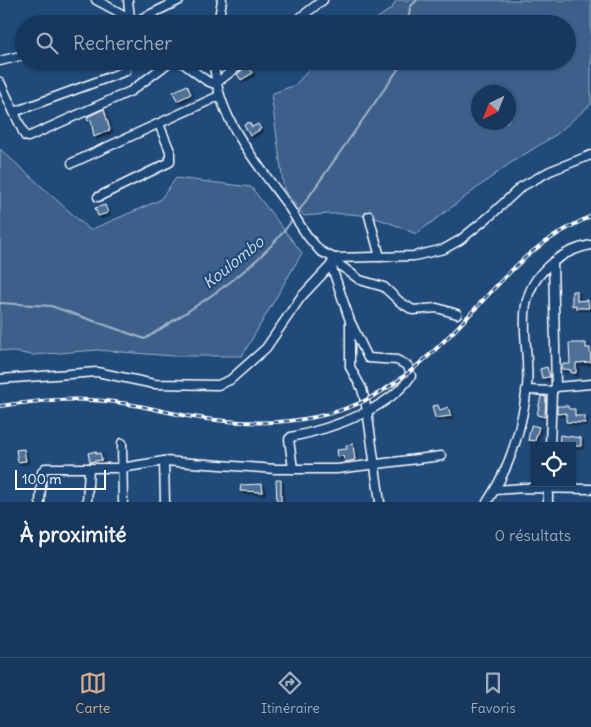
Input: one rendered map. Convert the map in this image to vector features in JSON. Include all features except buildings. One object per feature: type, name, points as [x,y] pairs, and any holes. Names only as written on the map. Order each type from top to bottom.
[{"type":"street","points":[[96,0],[122,15]]},
{"type":"street","points":[[128,0],[132,15]]},
{"type":"street","points":[[149,15],[180,0]]},
{"type":"street","points":[[220,15],[222,0]]},
{"type":"street","points":[[304,15],[323,0]]},
{"type":"street","points":[[0,61],[15,57]]},
{"type":"street","points":[[0,82],[25,136],[28,137],[131,91],[159,70]]},
{"type":"street","points":[[191,70],[206,82],[216,84],[234,70]]},
{"type":"street","points":[[215,70],[219,96],[229,119],[245,146],[306,234],[320,250],[360,280],[384,287],[400,302],[413,310],[436,308],[457,314]]},
{"type":"street","points":[[14,112],[126,71]]},
{"type":"street","points":[[72,163],[219,96]]},
{"type":"street","points":[[98,197],[170,162],[170,151],[159,124]]},
{"type":"street","points":[[0,379],[96,372],[154,384],[218,385],[230,380],[266,348],[300,297],[333,261],[427,254],[451,246],[500,208],[522,187],[550,171],[591,155]]},
{"type":"street","points":[[369,216],[380,258]]},
{"type":"street","points":[[487,502],[495,491],[513,452],[526,390],[525,313],[529,290],[553,262],[576,249],[591,245]]},
{"type":"street","points":[[293,469],[289,439],[291,437],[319,431],[367,410],[396,393],[411,376],[408,366],[403,362],[368,358],[350,321],[333,261]]},
{"type":"street","points":[[550,442],[554,389],[553,262]]},
{"type":"street","points":[[350,321],[350,367],[362,389],[367,410],[380,502]]},
{"type":"street","points":[[526,390],[554,389],[591,384]]},
{"type":"street","points":[[122,443],[123,502]]},
{"type":"street","points":[[40,502],[42,469],[121,468],[164,461],[293,469],[337,469],[441,456]]},
{"type":"street","points":[[164,461],[165,502]]},
{"type":"street","points":[[87,502],[89,468]]},
{"type":"street","points":[[495,491],[537,487]]},
{"type":"street","points":[[548,487],[548,502]]},
{"type":"street","points":[[562,487],[591,489]]},
{"type":"street","points":[[495,491],[495,502]]},
{"type":"shaded area","points":[[396,0],[591,0],[591,104],[557,134],[509,164],[416,234],[362,215],[304,216],[284,190],[271,94],[295,85],[309,70],[576,70],[576,15],[382,15],[392,8]]},
{"type":"shaded area","points":[[0,149],[90,230],[160,200],[176,178],[251,187],[302,253],[242,356],[172,356],[97,350],[33,355],[0,350]]},
{"type":"waterway","name":"Koulombo","points":[[409,15],[410,7],[417,0]]},
{"type":"waterway","name":"Koulombo","points":[[296,215],[398,70]]},
{"type":"waterway","name":"Koulombo","points":[[0,303],[51,306],[145,339],[205,300],[244,271],[262,255],[293,219]]},
{"type":"railway","points":[[0,406],[79,399],[126,403],[187,416],[254,423],[299,420],[343,410],[386,389],[407,374],[445,340],[524,258],[551,238],[591,216]]}]
